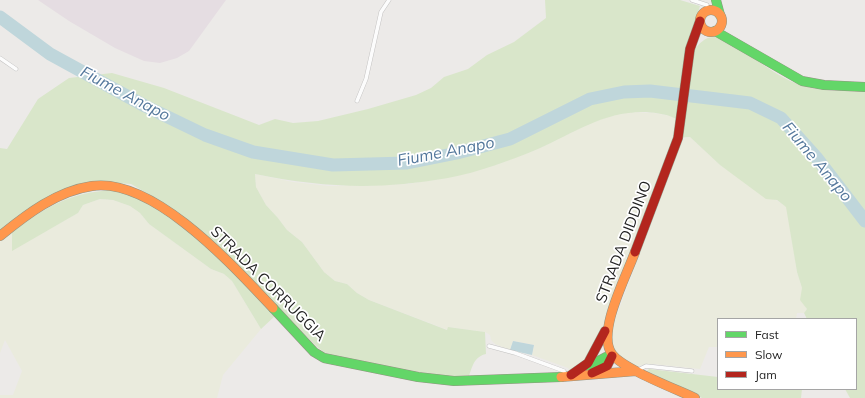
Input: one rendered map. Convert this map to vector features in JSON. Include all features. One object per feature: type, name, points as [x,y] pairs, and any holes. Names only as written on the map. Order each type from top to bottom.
[{"type":"street","points":[[689,52],[698,40],[714,31],[721,25],[721,17],[716,0]]},
{"type":"street","points":[[707,5],[721,17],[748,49]]},
{"type":"street","name":"STRADA DIDDINO","points":[[612,356],[606,340],[608,324],[678,138],[682,121],[689,52],[693,34],[707,5]]},
{"type":"street","points":[[700,20],[704,29],[714,31],[748,49],[779,69],[802,81],[824,85],[865,87]]},
{"type":"street","name":"STRADA CORRUGGIA","points":[[0,236],[25,216],[55,198],[94,186],[118,186],[136,191],[196,232],[226,260],[314,352],[324,358],[418,377],[454,381],[565,377]]},
{"type":"street","points":[[583,373],[593,358],[608,324]]},
{"type":"street","points":[[565,377],[607,366],[612,356],[636,371],[695,398]]},
{"type":"street","points":[[583,373],[636,371]]},
{"type":"lane","points":[[357,101],[366,79],[381,12],[389,0]]},
{"type":"lane","points":[[692,0],[707,5]]},
{"type":"lane","points":[[0,58],[16,69]]},
{"type":"lane","points":[[489,346],[553,366],[564,371],[565,377]]},
{"type":"lane","points":[[636,371],[646,366],[692,371]]},
{"type":"shaded area","points":[[38,0],[226,0],[189,51],[177,58],[160,63],[144,61],[115,48],[69,21]]},
{"type":"shaded area","points":[[631,112],[654,113],[671,116],[678,121],[674,136],[594,351],[586,364],[570,371],[568,368],[532,355],[534,345],[513,341],[510,350],[495,344],[491,340],[490,335],[485,332],[448,327],[448,330],[369,300],[357,293],[347,284],[335,281],[324,272],[302,242],[287,230],[266,205],[256,187],[255,174],[293,182],[328,186],[408,184],[450,177],[492,166],[538,149],[593,122],[611,116]]},
{"type":"shaded area","points":[[690,137],[720,165],[787,207],[797,272],[802,288],[802,296],[807,309],[804,313],[797,313],[796,318],[717,318],[717,347],[709,347],[700,369],[653,364],[636,366],[626,362],[615,352],[611,340],[612,328],[683,139]]},
{"type":"shaded area","points":[[100,199],[113,200],[130,206],[140,213],[149,224],[211,269],[224,274],[232,281],[261,329],[223,375],[217,398],[0,398],[0,395],[13,395],[22,371],[5,340],[0,353],[0,242],[12,232],[12,250],[78,213],[83,205]]},
{"type":"green space","points":[[545,0],[680,0],[700,6],[695,22],[695,49],[709,37],[715,37],[747,54],[782,77],[801,85],[825,90],[865,91],[865,398],[850,398],[846,390],[857,390],[857,318],[806,318],[804,313],[807,309],[800,300],[802,288],[797,272],[786,207],[777,200],[766,199],[720,165],[690,137],[678,138],[678,120],[662,114],[646,112],[616,115],[590,124],[538,149],[494,166],[460,176],[423,182],[375,186],[328,185],[280,179],[255,174],[256,187],[266,205],[287,230],[302,242],[324,272],[335,281],[347,284],[357,293],[369,300],[447,330],[448,327],[485,332],[486,354],[476,359],[469,376],[454,377],[418,374],[327,354],[317,347],[257,286],[167,205],[131,184],[99,182],[0,230],[0,148],[7,149],[38,99],[69,78],[112,73],[164,88],[259,125],[275,119],[293,123],[318,121],[368,109],[416,95],[431,88],[444,77],[468,69],[487,55],[514,42],[546,18]]},
{"type":"green space","points":[[111,190],[135,195],[173,219],[210,250],[275,316],[261,329],[232,281],[224,274],[211,269],[149,224],[140,213],[130,206],[113,200],[100,199],[83,205],[78,213],[12,251],[12,232],[36,215],[70,198],[83,194]]},
{"type":"green space","points":[[649,369],[717,377],[717,390],[802,390],[801,398],[702,398],[647,371]]},
{"type":"water","points":[[513,341],[534,345],[532,355],[510,350]]},
{"type":"waterway","name":"Fiume Anapo","points":[[0,17],[50,54],[145,106],[205,135],[253,152],[333,165],[407,163],[457,153],[510,139],[590,99],[624,92],[650,91],[750,103],[781,118],[816,157],[865,221]]},
{"type":"traffic: fast","points":[[716,0],[720,15]]},
{"type":"traffic: fast","points":[[715,31],[802,81],[824,85],[865,87]]},
{"type":"traffic: fast","points":[[273,308],[314,352],[324,358],[418,377],[454,381],[561,377]]},
{"type":"traffic: fast","points":[[589,366],[606,357],[612,356]]},
{"type":"traffic: slow","points":[[711,10],[719,13],[722,21],[719,29],[711,32],[703,29],[700,21],[703,13],[711,10]]},
{"type":"traffic: slow","points":[[0,236],[32,212],[55,198],[92,186],[116,187],[141,196],[166,210],[191,228],[237,270],[273,308]]},
{"type":"traffic: slow","points":[[635,252],[614,304],[608,332],[608,345],[612,354],[627,366],[695,398]]},
{"type":"traffic: slow","points":[[561,377],[636,371]]},
{"type":"traffic: jam","points":[[635,252],[678,138],[690,49],[700,21]]},
{"type":"traffic: jam","points":[[571,375],[588,363],[605,331]]},
{"type":"traffic: jam","points":[[592,373],[607,366],[612,356]]}]
